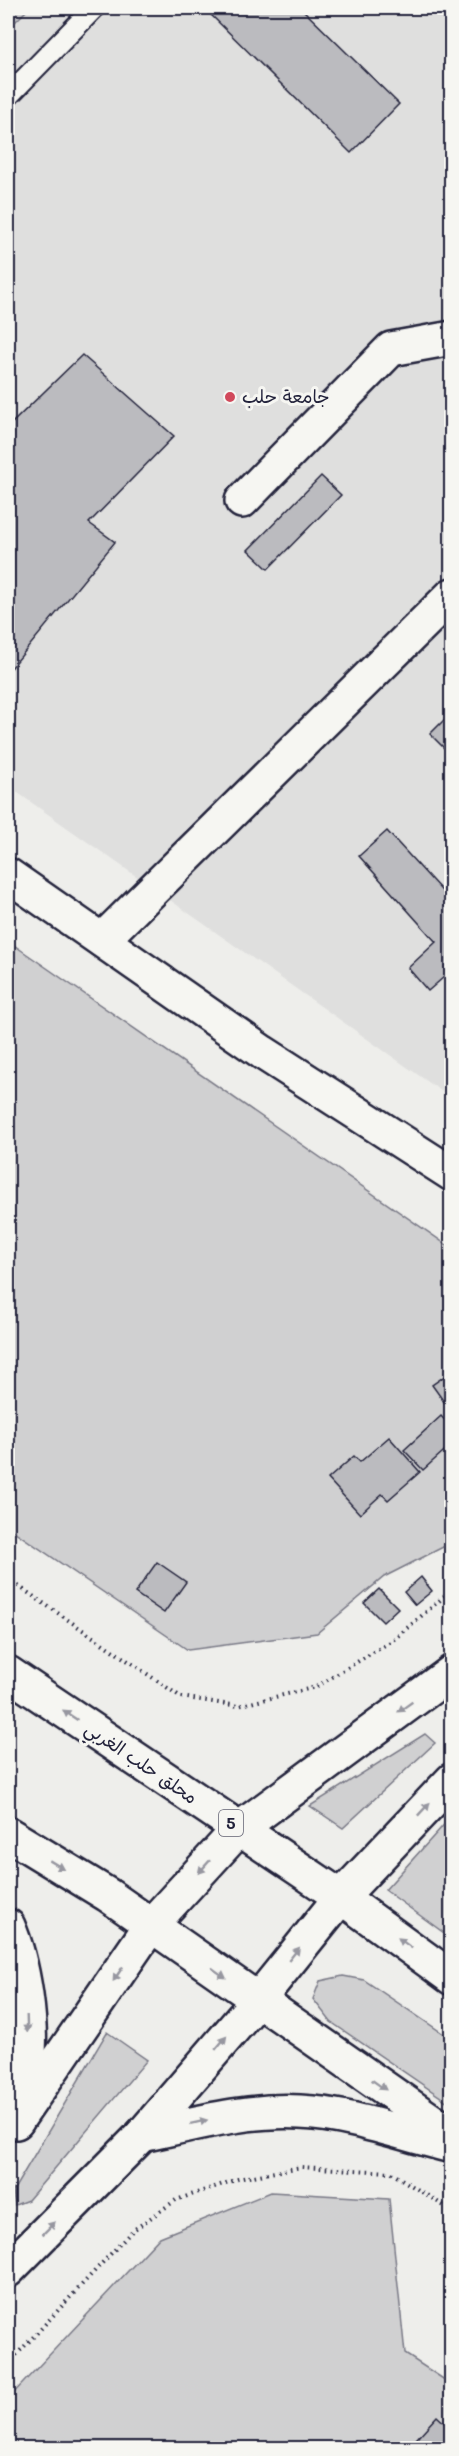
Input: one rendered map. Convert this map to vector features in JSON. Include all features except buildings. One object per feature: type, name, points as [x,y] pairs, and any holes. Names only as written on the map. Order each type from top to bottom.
[{"type":"main road","points":[[242,501],[391,349],[452,338]]},
{"type":"main road","points":[[102,940],[452,595]]},
{"type":"main road","points":[[8,875],[262,1052],[452,1174]]},
{"type":"main road","points":[[12,2126],[151,1925],[239,1829],[452,1671]]},
{"type":"main road","name":"محلق حلب الغربي","points":[[8,1672],[341,1897],[452,1978]]},
{"type":"main road","points":[[8,2270],[142,2135],[258,2000],[341,1897],[452,1780]]},
{"type":"main road","points":[[8,1834],[108,1895],[452,2135]]},
{"type":"main road","points":[[8,1926],[25,1984],[28,2063],[12,2126]]},
{"type":"main road","points":[[142,2135],[225,2116],[300,2112],[347,2120],[452,2146]]},
{"type":"lane","points":[[8,96],[94,8]]},
{"type":"path","points":[[8,15],[15,8]]},
{"type":"path","points":[[8,1579],[181,1697],[238,1706],[316,1687],[393,1640],[452,1590]]},
{"type":"path","points":[[8,2364],[132,2231],[176,2200],[238,2179],[301,2167],[390,2172],[452,2211]]},
{"type":"shaded area","name":"جامعة حلب","points":[[8,8],[451,8],[451,1098],[8,786]]},
{"type":"shaded area","points":[[8,8],[29,8],[8,29]]},
{"type":"shaded area","points":[[8,941],[451,1248],[451,1543],[384,1577],[317,1633],[188,1650],[8,1527]]},
{"type":"shaded area","points":[[425,1734],[435,1743],[343,1828],[310,1806]]},
{"type":"shaded area","points":[[451,1817],[451,1938],[385,1890]]},
{"type":"shaded area","points":[[343,1976],[364,1980],[451,2039],[451,2104],[331,2022],[313,1999],[320,1981]]},
{"type":"shaded area","points":[[107,2032],[147,2060],[28,2200],[15,2205],[13,2191]]},
{"type":"shaded area","points":[[271,2192],[389,2199],[405,2354],[451,2384],[451,2448],[8,2448],[8,2399],[160,2237]]},
{"type":"place","name":"جامعة حلب","points":[[230,397]]}]
